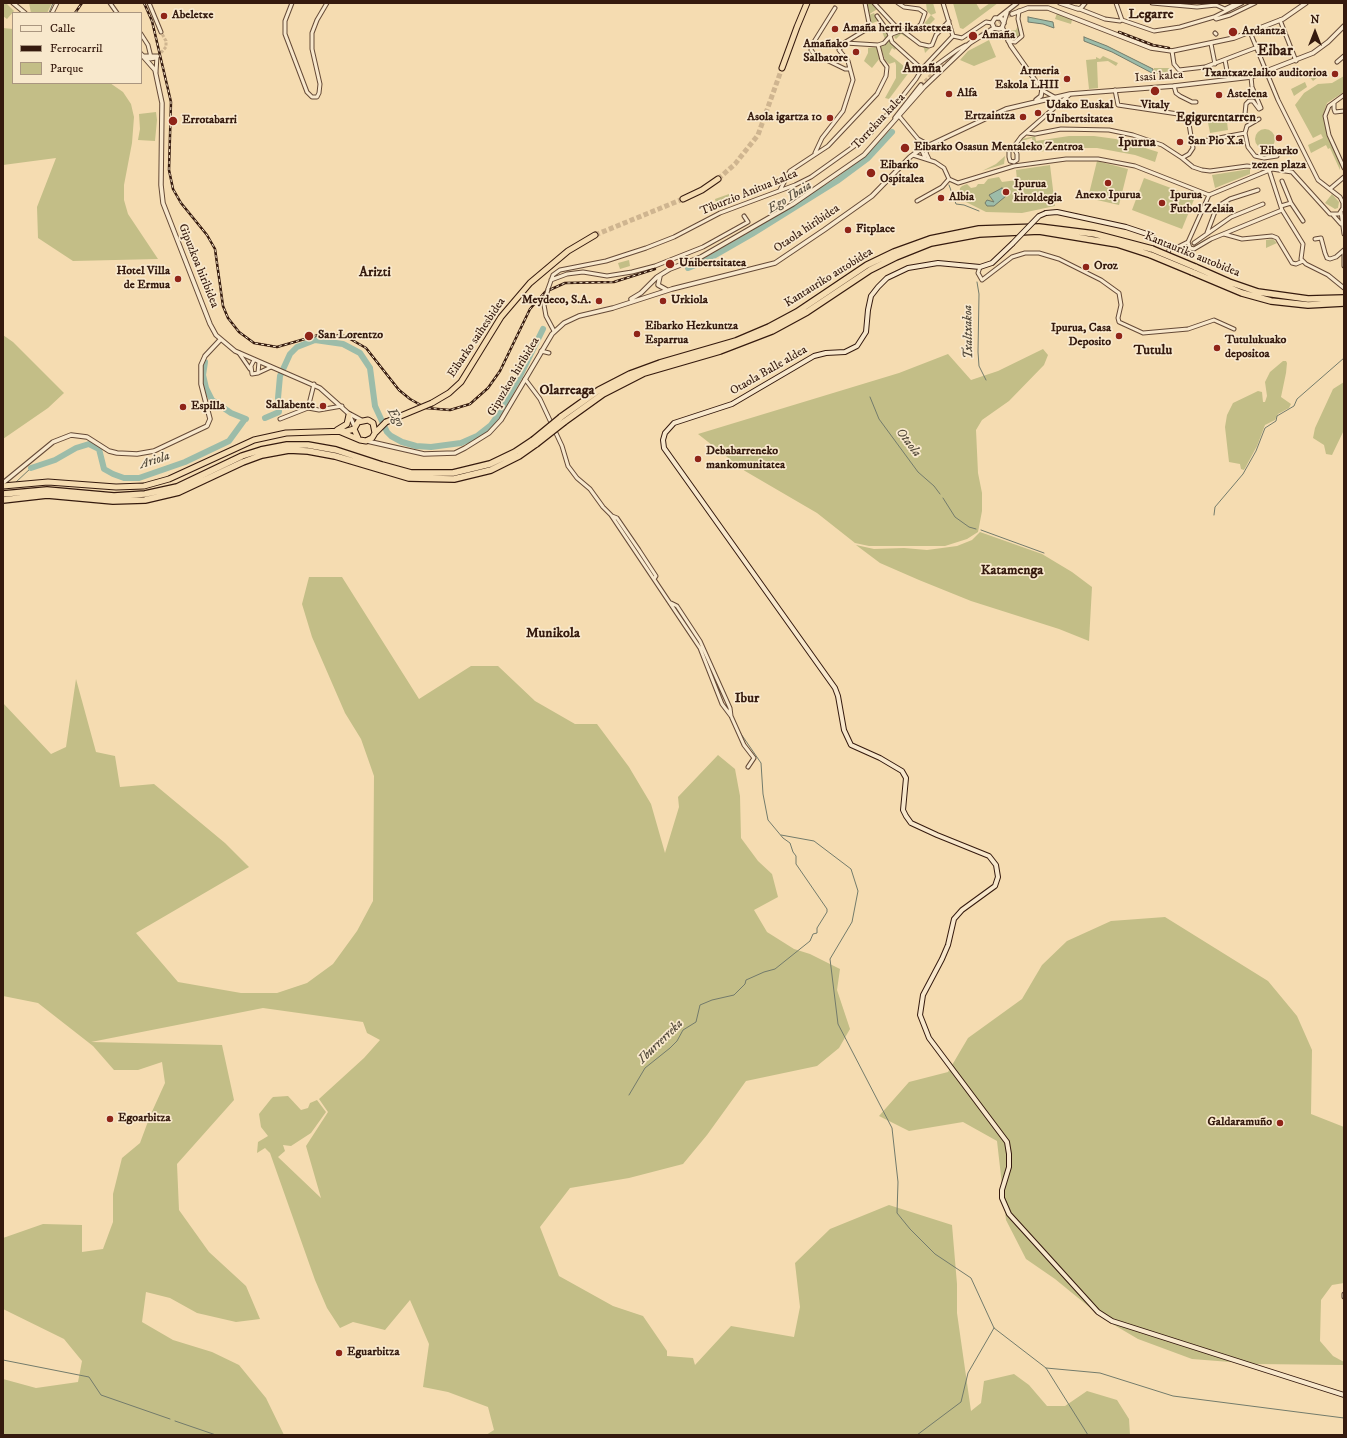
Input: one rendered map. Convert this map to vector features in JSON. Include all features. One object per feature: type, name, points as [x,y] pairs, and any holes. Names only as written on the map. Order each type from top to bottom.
[{"type":"highway","points":[[782,68],[796,27],[807,3]]},
{"type":"highway","points":[[683,199],[702,190],[718,179]]},
{"type":"highway","name":"Kantauriko autobidea","points":[[243,459],[261,452],[287,445],[308,445],[336,450],[398,470],[439,474],[471,470],[490,464],[535,442],[599,390],[630,374],[660,362],[736,341],[768,327],[796,312],[867,265],[894,252],[930,239],[979,229],[1039,227],[1094,234],[1152,252],[1258,292],[1293,298],[1344,303]]},
{"type":"highway","name":"Eibarko saihesbidea","points":[[375,434],[380,424],[432,403],[449,393],[461,382],[501,317],[530,283],[568,251],[595,235]]},
{"type":"highway","name":"Kantauriko autobidea","points":[[1329,302],[1344,298]]},
{"type":"highway","points":[[328,431],[345,427],[349,422],[349,414]]},
{"type":"highway","points":[[3,484],[35,482],[116,487],[144,486],[169,479],[254,440],[286,433],[339,431],[354,428],[361,420],[380,424]]},
{"type":"highway","points":[[339,431],[366,441],[375,434],[375,426],[371,421]]},
{"type":"highway","points":[[354,428],[358,438]]},
{"type":"highway","points":[[3,494],[18,491],[47,490],[114,496],[145,494],[177,487],[243,459]]},
{"type":"highway","points":[[3,500],[47,495],[113,501],[145,500],[178,492],[243,459]]},
{"type":"main road","points":[[980,267],[992,263],[1039,216],[1046,213],[1057,212],[1126,227],[1150,235],[1157,241],[1170,247]]},
{"type":"main road","name":"Otaola Balle aldea","points":[[980,267],[938,263],[908,268],[887,278],[871,296],[866,332],[857,346],[845,352],[826,353],[814,356],[732,404],[674,424],[665,433],[663,440],[664,448],[835,688],[838,696],[844,730],[852,745],[880,758],[902,771],[906,778],[907,786],[903,798],[903,810],[911,822],[990,856],[996,865],[998,877],[994,886],[962,910],[954,919],[948,945],[922,995],[920,1015],[929,1038],[1007,1142],[1009,1167],[1002,1190],[1002,1198],[1009,1214],[1104,1317],[1112,1321],[1344,1395]]},
{"type":"street","points":[[13,3],[24,12]]},
{"type":"street","points":[[110,3],[116,12]]},
{"type":"street","points":[[149,3],[161,32]]},
{"type":"street","points":[[292,3],[285,20],[285,34],[307,92],[309,96],[315,97],[319,94],[320,84],[312,49],[312,33],[317,20],[328,3]]},
{"type":"street","points":[[815,154],[822,138],[842,111],[853,80],[848,61],[841,54],[840,47],[867,29],[869,23],[865,3]]},
{"type":"street","points":[[874,3],[901,31],[920,44],[929,46],[932,45],[936,34],[949,21]]},
{"type":"street","points":[[844,43],[878,45],[884,43],[890,37],[901,31],[910,31],[919,27],[925,13],[919,9],[904,7],[898,3]]},
{"type":"street","points":[[943,3],[953,36],[957,38],[965,36],[986,22],[992,23],[1007,12]]},
{"type":"street","points":[[992,23],[994,28],[999,29],[1003,26],[1009,8],[1017,3]]},
{"type":"street","points":[[1060,3],[1108,20],[1122,20],[1154,31],[1174,28],[1214,17],[1242,3]]},
{"type":"street","points":[[1116,3],[1122,20]]},
{"type":"street","points":[[1152,3],[1197,7],[1216,5],[1225,9],[1237,3]]},
{"type":"street","points":[[1214,17],[1216,19],[1230,15],[1255,3]]},
{"type":"street","points":[[1012,14],[1032,8],[1048,8],[1151,48],[1172,51],[1211,44],[1250,32],[1280,20],[1306,3]]},
{"type":"street","points":[[1077,8],[1084,5],[1087,13]]},
{"type":"street","points":[[835,8],[812,45],[811,50],[814,54],[838,66],[847,70],[850,69]]},
{"type":"street","points":[[1008,41],[1015,42],[1022,36],[1018,16],[1019,11]]},
{"type":"street","points":[[877,16],[892,42],[915,61],[922,69],[931,69],[957,50],[970,43]]},
{"type":"street","points":[[998,18],[1002,19],[1008,41],[1042,90],[1057,100],[1056,107]]},
{"type":"street","points":[[1280,20],[1296,61]]},
{"type":"street","name":"Isasi kalea","points":[[1053,97],[1070,94],[1174,86],[1251,77],[1296,61],[1313,53],[1328,42],[1344,26]]},
{"type":"street","name":"Torrekua kalea","points":[[608,309],[634,298],[660,275],[670,269],[701,257],[794,204],[864,155],[924,87],[970,43],[994,28]]},
{"type":"street","points":[[1250,32],[1255,48],[1278,100],[1300,140],[1318,180],[1330,188],[1342,200],[1344,206],[1341,212],[1344,234]]},
{"type":"street","points":[[142,36],[148,45],[151,57]]},
{"type":"street","name":"Tiburzio Anitua kalea","points":[[557,272],[569,267],[606,261],[646,248],[720,213],[792,186],[811,177],[866,137],[894,107],[922,69],[953,36]]},
{"type":"street","points":[[1211,44],[1215,64]]},
{"type":"street","points":[[780,190],[790,171],[828,146],[876,94],[883,84],[887,67],[880,56],[878,45]]},
{"type":"street","points":[[1172,51],[1174,64],[1179,70],[1215,64],[1255,48]]},
{"type":"street","points":[[142,55],[157,57]]},
{"type":"street","points":[[142,55],[150,59],[157,57]]},
{"type":"street","name":"Gipuzkoa hiribidea","points":[[142,55],[155,70],[163,117],[161,185],[163,203],[210,324],[220,340],[239,353],[314,384],[327,392],[349,414]]},
{"type":"street","points":[[1337,62],[1344,56]]},
{"type":"street","points":[[157,57],[157,77]]},
{"type":"street","points":[[1225,60],[1228,76]]},
{"type":"street","points":[[1245,114],[1246,104],[1249,100],[1253,101],[1259,109],[1261,109],[1252,87],[1251,77]]},
{"type":"street","points":[[883,133],[921,85]]},
{"type":"street","points":[[1174,86],[1176,93],[1180,96],[1192,102],[1196,102]]},
{"type":"street","points":[[1035,101],[1040,96],[1042,90]]},
{"type":"street","points":[[1115,90],[1118,105],[1181,115],[1188,122],[1193,143],[1192,151],[1182,158]]},
{"type":"street","points":[[1013,162],[1010,159],[1008,152],[1010,149],[1013,148],[1017,141],[1070,94]]},
{"type":"street","points":[[1344,95],[1329,106],[1325,112],[1326,126],[1344,168]]},
{"type":"street","name":"Otaola hiribidea","points":[[553,333],[564,323],[579,316],[608,309],[668,290],[775,263],[872,196],[920,149],[1006,109],[1053,97]]},
{"type":"street","points":[[1334,102],[1333,106],[1336,112]]},
{"type":"street","points":[[1325,112],[1344,111]]},
{"type":"street","points":[[899,116],[918,139],[929,145],[926,153],[930,160]]},
{"type":"street","points":[[1259,119],[1247,126],[1245,133],[1248,147],[1255,156],[1264,158],[1277,156]]},
{"type":"street","points":[[1037,124],[1036,129],[1040,133]]},
{"type":"street","points":[[1027,133],[1080,129],[1118,131],[1162,145],[1193,167],[1208,171],[1247,166],[1292,172],[1326,211],[1332,214],[1342,226]]},
{"type":"street","points":[[1193,143],[1245,133]]},
{"type":"street","points":[[918,139],[920,149],[925,158]]},
{"type":"street","points":[[820,144],[822,146],[828,146]]},
{"type":"street","points":[[1013,148],[1016,152],[1017,160]]},
{"type":"street","points":[[913,155],[930,160],[944,168],[949,179],[958,183],[1010,166],[1066,159],[1098,159],[1125,163],[1209,195]]},
{"type":"street","points":[[1010,166],[1017,160],[1027,164]]},
{"type":"street","points":[[1258,167],[1259,174]]},
{"type":"street","points":[[1179,247],[1188,241],[1209,195],[1270,169]]},
{"type":"street","points":[[1270,169],[1282,210],[1303,244],[1301,259],[1328,275],[1344,288]]},
{"type":"street","points":[[787,176],[786,181],[792,186]]},
{"type":"street","points":[[1330,188],[1344,177]]},
{"type":"street","points":[[916,201],[942,187],[949,179]]},
{"type":"street","points":[[1282,181],[1291,203],[1303,221]]},
{"type":"street","points":[[1207,233],[1216,210],[1220,205],[1230,199],[1258,190]]},
{"type":"street","points":[[1281,206],[1291,203]]},
{"type":"street","points":[[1194,243],[1231,216],[1263,204]]},
{"type":"street","points":[[1165,265],[1170,247],[1196,248],[1222,234],[1282,210]]},
{"type":"street","points":[[1332,214],[1341,212]]},
{"type":"street","name":"Tiburzio Anitua kalea","points":[[551,280],[558,277],[583,272],[607,276],[655,266],[703,247],[748,222],[744,216]]},
{"type":"street","points":[[1222,234],[1242,239],[1272,236],[1277,238],[1292,263],[1300,263],[1303,261]]},
{"type":"street","points":[[1316,240],[1321,238],[1327,258],[1336,258],[1344,251]]},
{"type":"street","points":[[1188,241],[1194,243]]},
{"type":"street","points":[[1188,241],[1190,248]]},
{"type":"street","points":[[1194,243],[1196,248]]},
{"type":"street","points":[[1344,251],[1344,266]]},
{"type":"street","points":[[980,267],[978,273],[982,280],[1012,257],[1025,253],[1040,253],[1059,259],[1111,286],[1119,293],[1121,298],[1118,318],[1119,322],[1143,333],[1188,329],[1214,320],[1234,329]]},
{"type":"street","points":[[557,272],[558,277]]},
{"type":"street","points":[[553,333],[546,316],[544,305],[551,280],[557,272]]},
{"type":"street","points":[[660,275],[658,285],[668,290]]},
{"type":"street","name":"Gipuzkoa hiribidea","points":[[366,441],[424,454],[455,453],[480,440],[495,427],[553,333]]},
{"type":"street","points":[[3,484],[53,442],[71,435],[87,437],[109,451],[137,454],[154,451],[207,426],[210,419],[201,384],[201,365],[204,356],[220,340]]},
{"type":"street","points":[[541,351],[549,353]]},
{"type":"street","points":[[239,353],[252,374],[272,367]]},
{"type":"street","points":[[250,369],[254,360]]},
{"type":"street","points":[[258,373],[259,362]]},
{"type":"street","points":[[525,379],[540,399],[562,446],[568,466],[576,478],[590,489],[611,515],[617,518],[656,576],[654,579],[669,603],[700,648],[716,689],[731,716],[744,745],[754,758],[748,767]]},
{"type":"street","points":[[308,408],[314,384]]},
{"type":"street","points":[[280,419],[308,408],[319,410],[342,406]]},
{"type":"street","points":[[349,414],[361,420]]},
{"type":"street","points":[[349,414],[354,428]]},
{"type":"street","points":[[375,434],[380,443]]},
{"type":"green space","points":[[3,3],[6,3],[14,11],[7,19],[3,16]]},
{"type":"green space","points":[[29,3],[52,3],[48,12],[31,12]]},
{"type":"green space","points":[[866,3],[872,3],[879,8],[868,15]]},
{"type":"green space","points":[[926,3],[933,3],[936,13],[931,15],[927,11]]},
{"type":"green space","points":[[953,3],[976,3],[980,10],[990,3],[998,3],[963,29],[960,28]]},
{"type":"green space","points":[[874,13],[888,33],[889,37],[885,39],[878,21],[870,24],[869,15]]},
{"type":"green space","points":[[1057,13],[1072,20],[1071,24],[1055,19]]},
{"type":"green space","points":[[931,15],[935,19],[926,28],[923,25]]},
{"type":"green space","points":[[1018,25],[1020,35],[1014,39],[1009,31],[1016,30]]},
{"type":"green space","points":[[3,28],[12,29],[12,84],[111,84],[123,92],[131,104],[134,117],[132,143],[124,185],[124,200],[128,214],[158,259],[73,261],[38,238],[37,207],[56,158],[3,165]]},
{"type":"green space","points":[[898,32],[903,32],[929,49],[925,53],[924,48],[901,34],[896,39],[894,37]]},
{"type":"green space","points":[[890,40],[896,48],[895,50],[892,48],[889,54],[910,71],[889,99],[885,98],[896,78],[896,65],[895,62],[889,64],[885,60],[880,46],[886,44]]},
{"type":"green space","points":[[989,40],[996,57],[974,66],[960,60],[968,51]]},
{"type":"green space","points":[[877,47],[880,58],[872,68],[864,61],[868,53],[868,48]]},
{"type":"green space","points":[[1103,56],[1118,63],[1116,66],[1108,61],[1097,62],[1098,88],[1089,89],[1086,60],[1096,59],[1096,57],[1100,59]]},
{"type":"green space","points":[[1154,68],[1171,68],[1172,74],[1152,74]]},
{"type":"green space","points":[[1319,69],[1323,73],[1313,81],[1309,76]]},
{"type":"green space","points":[[1344,76],[1344,92],[1327,103],[1323,115],[1328,135],[1340,160],[1340,170],[1330,148],[1328,149],[1326,145],[1311,153],[1308,145],[1323,138],[1321,134],[1313,138],[1295,105],[1304,93],[1318,84],[1332,83]]},
{"type":"green space","points":[[1305,82],[1307,87],[1294,96],[1291,89]]},
{"type":"green space","points":[[156,112],[157,120],[155,141],[138,140],[140,129],[139,114]]},
{"type":"green space","points":[[1226,114],[1228,130],[1210,133],[1207,117]]},
{"type":"green space","points":[[1265,129],[1272,132],[1275,139],[1272,146],[1265,149],[1258,146],[1255,139],[1258,132]]},
{"type":"green space","points":[[1035,136],[1037,146],[1034,147],[1032,138],[1025,140],[1026,148],[1019,150],[1019,145],[1022,139]]},
{"type":"green space","points":[[1069,136],[1094,136],[1116,139],[1158,152],[1155,162],[1135,155],[1097,148],[1060,148],[1039,152],[1036,141]]},
{"type":"green space","points":[[1005,156],[1004,164],[982,171],[996,164]]},
{"type":"green space","name":"Anexo Ipurua","points":[[1097,161],[1128,169],[1119,205],[1088,198]]},
{"type":"green space","name":"Ipurua kiroldegia","points":[[1050,165],[1055,206],[1022,213],[986,212],[960,199],[960,188],[967,184],[971,188],[976,187],[978,184],[984,184],[988,179],[999,177],[1002,182],[1017,180],[1016,170]]},
{"type":"green space","points":[[1250,169],[1250,174],[1215,188],[1212,175]]},
{"type":"green space","points":[[1144,178],[1195,197],[1182,229],[1132,210]]},
{"type":"green space","points":[[729,194],[731,198],[716,203],[715,199]]},
{"type":"green space","points":[[1332,194],[1339,202],[1338,208],[1335,209],[1325,203]]},
{"type":"green space","points":[[1273,239],[1277,243],[1266,248],[1266,240]]},
{"type":"green space","points":[[629,260],[630,266],[620,269],[618,263]]},
{"type":"green space","points":[[3,335],[13,342],[64,393],[48,408],[3,439]]},
{"type":"green space","points":[[1043,349],[1048,355],[1044,365],[1009,401],[982,420],[976,430],[978,473],[982,493],[982,511],[978,532],[967,539],[945,546],[869,546],[855,543],[817,513],[745,471],[698,434],[899,373],[948,354],[971,380],[998,371]]},
{"type":"green space","points":[[1283,361],[1286,361],[1287,363],[1281,397],[1291,404],[1289,408],[1278,414],[1275,420],[1265,425],[1257,446],[1244,470],[1241,469],[1240,464],[1229,462],[1225,427],[1227,415],[1233,403],[1258,391],[1262,392],[1263,402],[1265,402],[1267,396],[1265,382],[1270,372]]},
{"type":"green space","points":[[1344,382],[1344,430],[1332,455],[1326,454],[1324,445],[1313,438],[1315,428],[1333,389]]},
{"type":"green space","points":[[980,532],[1042,554],[1072,572],[1092,587],[1089,641],[1059,629],[971,601],[919,580],[880,563],[856,545],[874,549],[904,548],[927,550],[957,546],[972,540]]},
{"type":"green space","points":[[309,577],[342,577],[419,699],[471,666],[498,666],[535,701],[575,724],[597,724],[629,767],[651,804],[665,853],[679,807],[678,797],[718,755],[735,769],[740,796],[741,838],[758,861],[772,874],[778,897],[754,910],[767,932],[794,949],[810,954],[840,969],[837,990],[850,1029],[839,1048],[817,1066],[746,1081],[707,1135],[683,1164],[629,1178],[570,1188],[540,1227],[559,1276],[613,1306],[643,1316],[667,1351],[667,1356],[693,1358],[695,1365],[731,1326],[794,1337],[800,1307],[795,1263],[830,1229],[889,1205],[952,1225],[957,1284],[957,1313],[971,1411],[981,1403],[984,1381],[1014,1374],[1029,1385],[1047,1406],[1065,1406],[1087,1391],[1117,1400],[1129,1419],[1130,1435],[486,1435],[494,1430],[488,1407],[448,1392],[423,1387],[429,1344],[410,1300],[385,1330],[353,1322],[340,1328],[327,1308],[315,1280],[270,1153],[265,1148],[257,1153],[258,1142],[268,1136],[261,1127],[259,1114],[273,1097],[288,1096],[301,1110],[308,1108],[310,1103],[317,1100],[326,1112],[311,1133],[291,1146],[283,1145],[285,1151],[278,1157],[321,1198],[306,1146],[328,1112],[319,1099],[364,1058],[380,1040],[367,1033],[363,1022],[263,1008],[91,1042],[222,1045],[234,1100],[177,1164],[179,1210],[209,1252],[246,1286],[260,1319],[236,1322],[197,1313],[170,1298],[146,1292],[142,1322],[173,1340],[212,1352],[239,1365],[266,1398],[284,1435],[3,1435],[3,1379],[36,1388],[78,1382],[82,1361],[64,1339],[3,1309],[3,1238],[43,1224],[82,1225],[82,1252],[103,1249],[113,1222],[113,1194],[122,1158],[140,1143],[165,1083],[162,1062],[138,1070],[114,1070],[93,1046],[38,1003],[3,996],[3,703],[51,754],[66,747],[76,679],[96,752],[115,756],[120,787],[154,784],[225,843],[249,867],[136,933],[178,982],[241,993],[277,993],[307,983],[333,964],[357,931],[373,901],[374,776],[361,739],[345,713],[312,637],[302,604]]},
{"type":"green space","points":[[1165,917],[1268,981],[1297,1016],[1312,1050],[1311,1114],[1344,1127],[1344,1283],[1332,1285],[1321,1300],[1320,1341],[1333,1356],[1344,1362],[1344,1365],[1256,1364],[1192,1359],[1138,1339],[1104,1319],[1055,1279],[1026,1259],[1006,1220],[997,1141],[963,1122],[909,1131],[879,1116],[909,1082],[948,1072],[968,1038],[1022,999],[1042,965],[1067,941],[1111,921]]},
{"type":"shaded area","points":[[1028,17],[1053,22],[1054,28],[1043,24],[1028,22]]},
{"type":"shaded area","points":[[1084,37],[1107,46],[1153,69],[1152,73],[1112,52],[1084,41]]},
{"type":"shaded area","points":[[1002,188],[1006,196],[994,206],[987,206],[985,203],[987,200],[994,202],[989,195]]},
{"type":"waterway","points":[[49,12],[53,3]]},
{"type":"waterway","name":"Ego Ibaia","points":[[688,268],[705,261],[752,234],[837,181],[868,158],[892,132]]},
{"type":"waterway","name":"Txaltxakoa","points":[[949,185],[956,204],[964,205],[979,211]]},
{"type":"waterway","name":"Txaltxakoa","points":[[977,282],[979,294],[979,366],[986,380]]},
{"type":"waterway","name":"Ego","points":[[265,418],[279,412],[278,398],[280,376],[290,354],[297,347],[315,340],[343,344],[360,353],[370,368],[375,406],[387,432],[391,436],[402,442],[416,446],[431,447],[461,443],[477,436],[491,425],[520,376],[543,329]]},
{"type":"waterway","points":[[1214,515],[1215,507],[1243,474],[1256,451],[1265,428],[1276,421],[1277,416],[1294,406],[1297,399],[1344,358]]},
{"type":"waterway","name":"Ego","points":[[205,362],[203,375],[206,388],[212,400],[231,413],[246,419]]},
{"type":"waterway","name":"Otaola","points":[[870,397],[879,419],[918,472],[934,486],[940,494]]},
{"type":"waterway","name":"Ariola","points":[[31,468],[55,460],[76,448],[89,444],[99,449],[104,469],[124,478],[139,478],[185,462],[229,441],[245,419]]},
{"type":"waterway","points":[[15,483],[31,468]]},
{"type":"waterway","name":"Otaola","points":[[943,498],[955,517],[969,527],[976,529]]},
{"type":"waterway","name":"Otaola","points":[[981,530],[1044,553]]},
{"type":"waterway","name":"Iburrerreka","points":[[629,1095],[645,1068],[670,1048],[677,1041],[683,1030],[696,1022],[700,1005],[712,1000],[734,995],[745,984],[746,980],[775,969],[810,941],[813,934],[817,933],[817,928],[827,912],[827,909],[796,864],[796,856],[790,843],[783,838],[768,820],[763,794],[761,763],[739,731]]},
{"type":"waterway","points":[[781,835],[814,841],[851,869],[858,891],[852,922],[830,959],[838,1024],[892,1128],[898,1182],[897,1213],[910,1229],[935,1254],[971,1278],[994,1328],[1046,1368],[1088,1435]]},
{"type":"waterway","points":[[917,1435],[961,1402],[968,1373],[994,1328]]},
{"type":"waterway","points":[[3,1360],[89,1377],[101,1395],[170,1419]]},
{"type":"waterway","points":[[1046,1368],[1100,1373],[1173,1396],[1344,1418]]},
{"type":"waterway","points":[[175,1421],[216,1435]]},
{"type":"tunnel","points":[[971,41],[1012,14]]},
{"type":"tunnel","points":[[158,56],[166,47],[166,41],[161,32]]},
{"type":"tunnel","points":[[921,85],[953,54]]},
{"type":"tunnel","points":[[718,179],[735,164],[758,135],[782,68]]},
{"type":"tunnel","points":[[595,235],[683,199]]},
{"type":"railway","points":[[76,12],[82,3]]},
{"type":"railway","points":[[144,3],[152,21],[171,102],[169,170],[173,189],[181,203],[207,235],[215,249],[223,306],[228,318],[239,332],[254,343],[277,347],[322,334],[345,336],[366,348],[399,390],[410,399],[426,408],[450,410],[470,404],[488,388],[500,371],[530,309],[545,292],[565,283],[614,282],[655,269]]},
{"type":"railway","points":[[1119,32],[1153,45],[1169,48]]},
{"type":"place","name":"Abeletxe","points":[[164,16]]},
{"type":"place","name":"Amaña herri ikastetxea","points":[[835,29]]},
{"type":"place","name":"Ardantza","points":[[1233,32]]},
{"type":"place","name":"Amaña","points":[[973,36]]},
{"type":"place","name":"Amañako Salbatore","points":[[856,52]]},
{"type":"place","name":"Txantxazelaiko auditorioa","points":[[1335,74]]},
{"type":"place","name":"Armeria Eskola LHII","points":[[1067,79]]},
{"type":"place","name":"Vitaly","points":[[1155,91]]},
{"type":"place","name":"Alfa","points":[[949,94]]},
{"type":"place","name":"Astelena","points":[[1219,95]]},
{"type":"place","name":"Udako Euskal Unibertsitatea","points":[[1038,113]]},
{"type":"place","name":"Ertzaintza","points":[[1023,117]]},
{"type":"place","name":"Asola igartza 10","points":[[830,118]]},
{"type":"place","name":"Errotabarri","points":[[173,121]]},
{"type":"place","name":"Eibarko zezen plaza","points":[[1279,138]]},
{"type":"place","name":"San Pio X.a","points":[[1180,142]]},
{"type":"place","name":"Eibarko Osasun Mentaleko Zentroa","points":[[905,148]]},
{"type":"place","name":"Eibarko Ospitalea","points":[[871,173]]},
{"type":"place","name":"Anexo Ipurua","points":[[1108,183]]},
{"type":"place","name":"Ipurua kiroldegia","points":[[1006,192]]},
{"type":"place","name":"Albia","points":[[941,198]]},
{"type":"place","name":"Ipurua Futbol Zelaia","points":[[1162,203]]},
{"type":"place","name":"Fitplace","points":[[848,230]]},
{"type":"place","name":"Unibertsitatea","points":[[670,264]]},
{"type":"place","name":"Oroz","points":[[1086,267]]},
{"type":"place","name":"Hotel Villa de Ermua","points":[[178,279]]},
{"type":"place","name":"Meydeco, S.A.","points":[[599,301]]},
{"type":"place","name":"Urkiola","points":[[663,301]]},
{"type":"place","name":"Eibarko Hezkuntza Esparrua","points":[[637,334]]},
{"type":"place","name":"San Lorentzo","points":[[309,336]]},
{"type":"place","name":"Ipurua, Casa Deposito","points":[[1119,336]]},
{"type":"place","name":"Tutulukuako depositoa","points":[[1217,348]]},
{"type":"place","name":"Sallabente","points":[[323,406]]},
{"type":"place","name":"Espilla","points":[[183,407]]},
{"type":"place","name":"Debabarreneko mankomunitatea","points":[[698,459]]},
{"type":"place","name":"Egoarbitza","points":[[110,1119]]},
{"type":"place","name":"Galdaramuño","points":[[1280,1123]]},
{"type":"place","name":"Eguarbitza","points":[[339,1353]]},
{"type":"district","name":"Legarre","points":[[1151,15]]},
{"type":"district","name":"Eibar","points":[[1275,52]]},
{"type":"district","name":"Amaña","points":[[922,69]]},
{"type":"district","name":"Egigurentarren","points":[[1216,118]]},
{"type":"district","name":"Ipurua","points":[[1137,143]]},
{"type":"district","name":"Arizti","points":[[375,273]]},
{"type":"district","name":"Tutulu","points":[[1153,351]]},
{"type":"district","name":"Olarreaga","points":[[567,391]]},
{"type":"district","name":"Katamenga","points":[[1012,571]]},
{"type":"district","name":"Munikola","points":[[553,634]]},
{"type":"district","name":"Ibur","points":[[747,699]]}]
